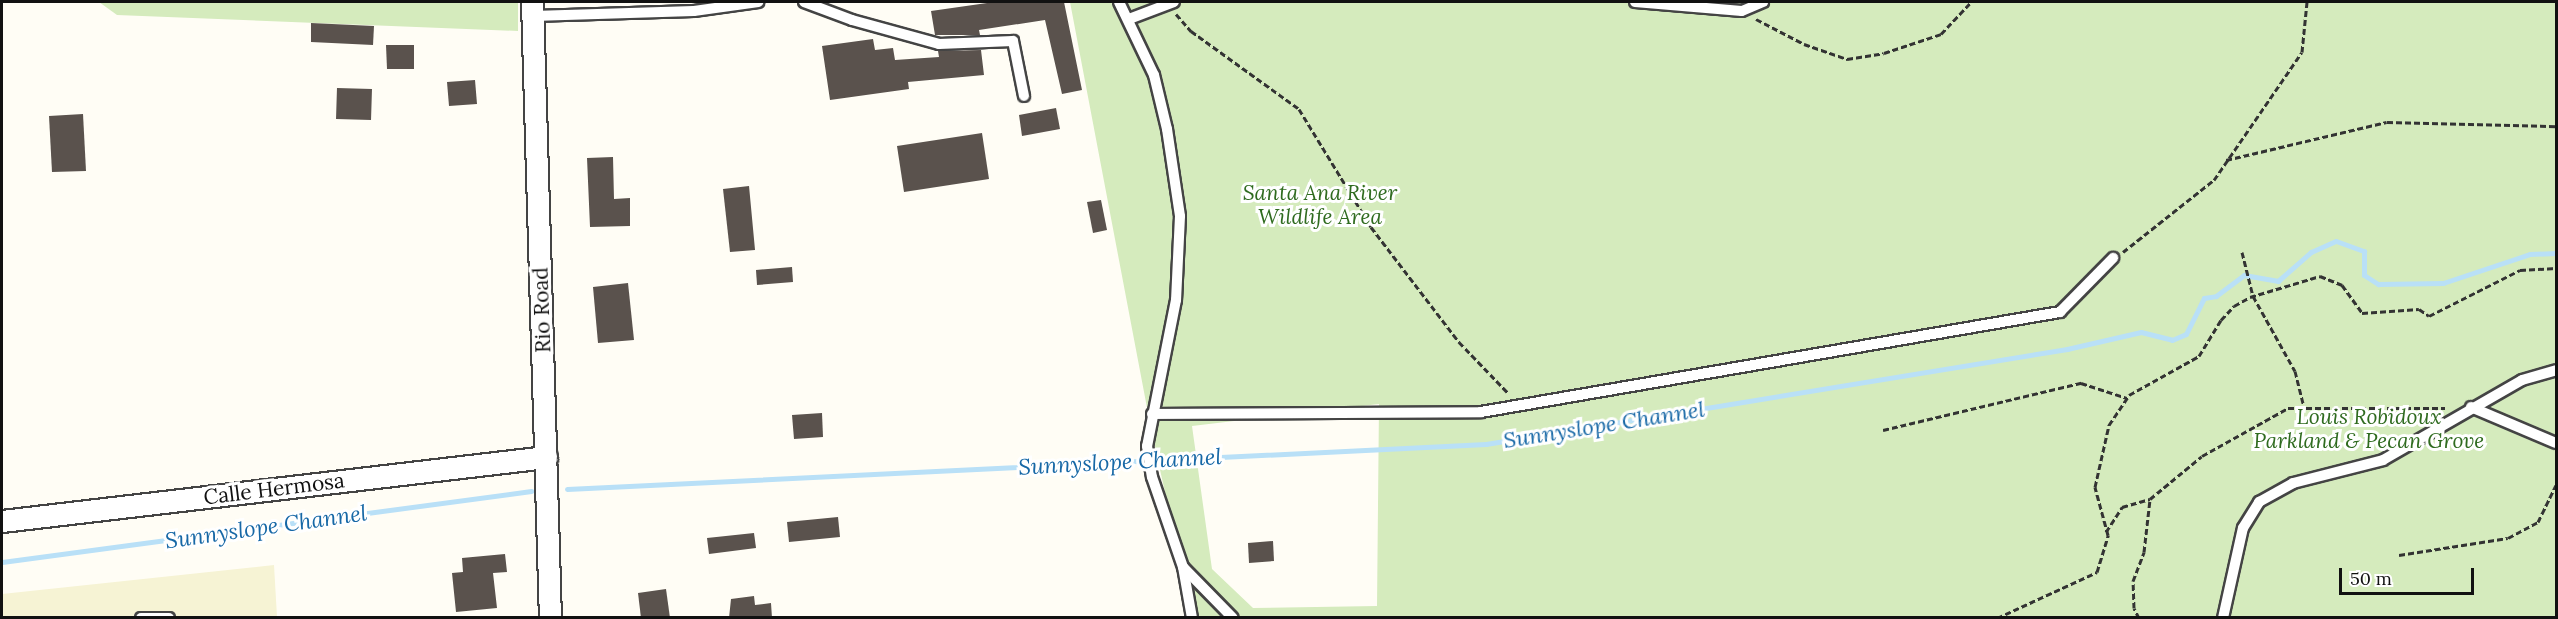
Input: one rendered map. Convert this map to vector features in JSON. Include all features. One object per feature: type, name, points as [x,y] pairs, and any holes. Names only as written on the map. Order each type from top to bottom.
[{"type":"street","name":"Rio Road","points":[[533,9],[550,618]]},
{"type":"street","name":"Calle Hermosa","points":[[2,521],[546,467]]},
{"type":"lane","points":[[533,9],[694,11],[758,2]]},
{"type":"lane","points":[[804,2],[852,20],[939,44],[1013,41],[1024,96]]},
{"type":"lane","points":[[1119,2],[1130,19],[1154,75],[1167,129],[1180,216],[1176,300],[1152,414],[1148,446],[1152,477],[1183,567],[1192,618]]},
{"type":"lane","points":[[1635,2],[1742,11],[1763,2]]},
{"type":"lane","points":[[1130,19],[1170,3]]},
{"type":"lane","points":[[1152,414],[1481,412],[2060,312],[2114,258]]},
{"type":"lane","points":[[2223,618],[2242,528],[2259,502],[2293,483],[2383,460],[2471,407],[2522,380],[2556,370]]},
{"type":"lane","points":[[2471,407],[2556,443]]},
{"type":"lane","points":[[1183,567],[1233,618]]},
{"type":"lane","points":[[141,618],[169,618]]},
{"type":"path","points":[[1742,11],[1804,44],[1847,59],[1884,53],[1941,34],[1971,2]]},
{"type":"path","points":[[2114,258],[2214,180],[2302,52],[2307,2]]},
{"type":"path","points":[[1170,3],[1191,31],[1299,109],[1371,227],[1459,342],[1520,405]]},
{"type":"path","points":[[2226,160],[2387,122],[2556,126]]},
{"type":"path","points":[[2242,252],[2253,296],[2295,370],[2304,407]]},
{"type":"path","points":[[2106,532],[2095,487],[2096,472],[2109,425],[2127,398],[2199,356],[2221,320],[2234,306],[2253,296],[2320,276],[2342,285],[2362,313],[2419,309],[2429,316],[2520,270],[2556,268]]},
{"type":"path","points":[[1883,430],[2080,382],[2127,398]]},
{"type":"path","points":[[2139,618],[2134,608],[2133,582],[2144,552],[2150,499],[2202,456],[2288,408],[2471,407]]},
{"type":"path","points":[[2399,555],[2508,538],[2538,522],[2556,485]]},
{"type":"path","points":[[1997,618],[2097,572],[2106,532],[2122,507],[2156,495]]},
{"type":"shaded area","points":[[274,565],[277,617],[2,617],[2,594]]},
{"type":"green space","points":[[99,2],[518,2],[518,31],[117,15]]},
{"type":"green space","points":[[1070,2],[2556,2],[2556,617],[1193,617],[1152,434]],"holes":[[[1379,404],[1377,606],[1253,608],[1212,569],[1192,426]]]},
{"type":"building","points":[[994,2],[1064,2],[1082,90],[1062,94],[1045,20],[979,30],[980,35],[935,35],[931,11]]},
{"type":"building","points":[[311,23],[374,26],[373,45],[311,42]]},
{"type":"building","points":[[873,39],[875,50],[893,48],[895,60],[939,57],[938,51],[981,50],[984,75],[908,82],[909,89],[830,100],[822,46]]},
{"type":"building","points":[[386,45],[414,45],[414,69],[387,69]]},
{"type":"building","points":[[475,80],[477,104],[449,106],[447,82]]},
{"type":"building","points":[[337,88],[372,89],[371,120],[336,119]]},
{"type":"building","points":[[1056,108],[1060,129],[1022,136],[1019,115]]},
{"type":"building","points":[[83,114],[86,171],[52,172],[49,116]]},
{"type":"building","points":[[982,133],[989,179],[904,192],[897,146]]},
{"type":"building","points":[[613,157],[614,199],[630,198],[630,226],[590,227],[587,158]]},
{"type":"building","points":[[749,186],[755,250],[730,252],[723,189]]},
{"type":"building","points":[[1101,200],[1107,230],[1093,233],[1087,202]]},
{"type":"building","points":[[792,267],[793,282],[757,285],[756,270]]},
{"type":"building","points":[[628,283],[634,340],[598,343],[593,287]]},
{"type":"building","points":[[822,413],[823,437],[794,439],[792,415]]},
{"type":"building","points":[[838,517],[840,537],[789,542],[787,522]]},
{"type":"building","points":[[754,533],[756,548],[709,554],[707,538]]},
{"type":"building","points":[[1273,541],[1274,561],[1249,563],[1248,543]]},
{"type":"building","points":[[505,554],[507,572],[493,573],[497,608],[456,612],[452,573],[463,572],[462,558]]},
{"type":"building","points":[[666,589],[670,618],[641,618],[638,593]]},
{"type":"building","points":[[754,596],[755,605],[771,603],[772,618],[729,618],[731,599]]},
{"type":"waterway","name":"Sunnyslope Channel","points":[[567,489],[1486,444],[2067,349],[2141,332],[2172,340],[2186,334],[2204,298],[2216,296],[2244,275],[2278,281],[2311,252],[2336,241],[2364,251],[2364,275],[2378,284],[2443,283],[2530,254],[2556,253]]},
{"type":"waterway","name":"Sunnyslope Channel","points":[[2,562],[531,491]]},
{"type":"park label","name":"Santa Ana River Wildlife Area","points":[[1320,205]]},
{"type":"park label","name":"Louis Robidoux Parkland & Pecan Grove","points":[[2369,429]]}]
